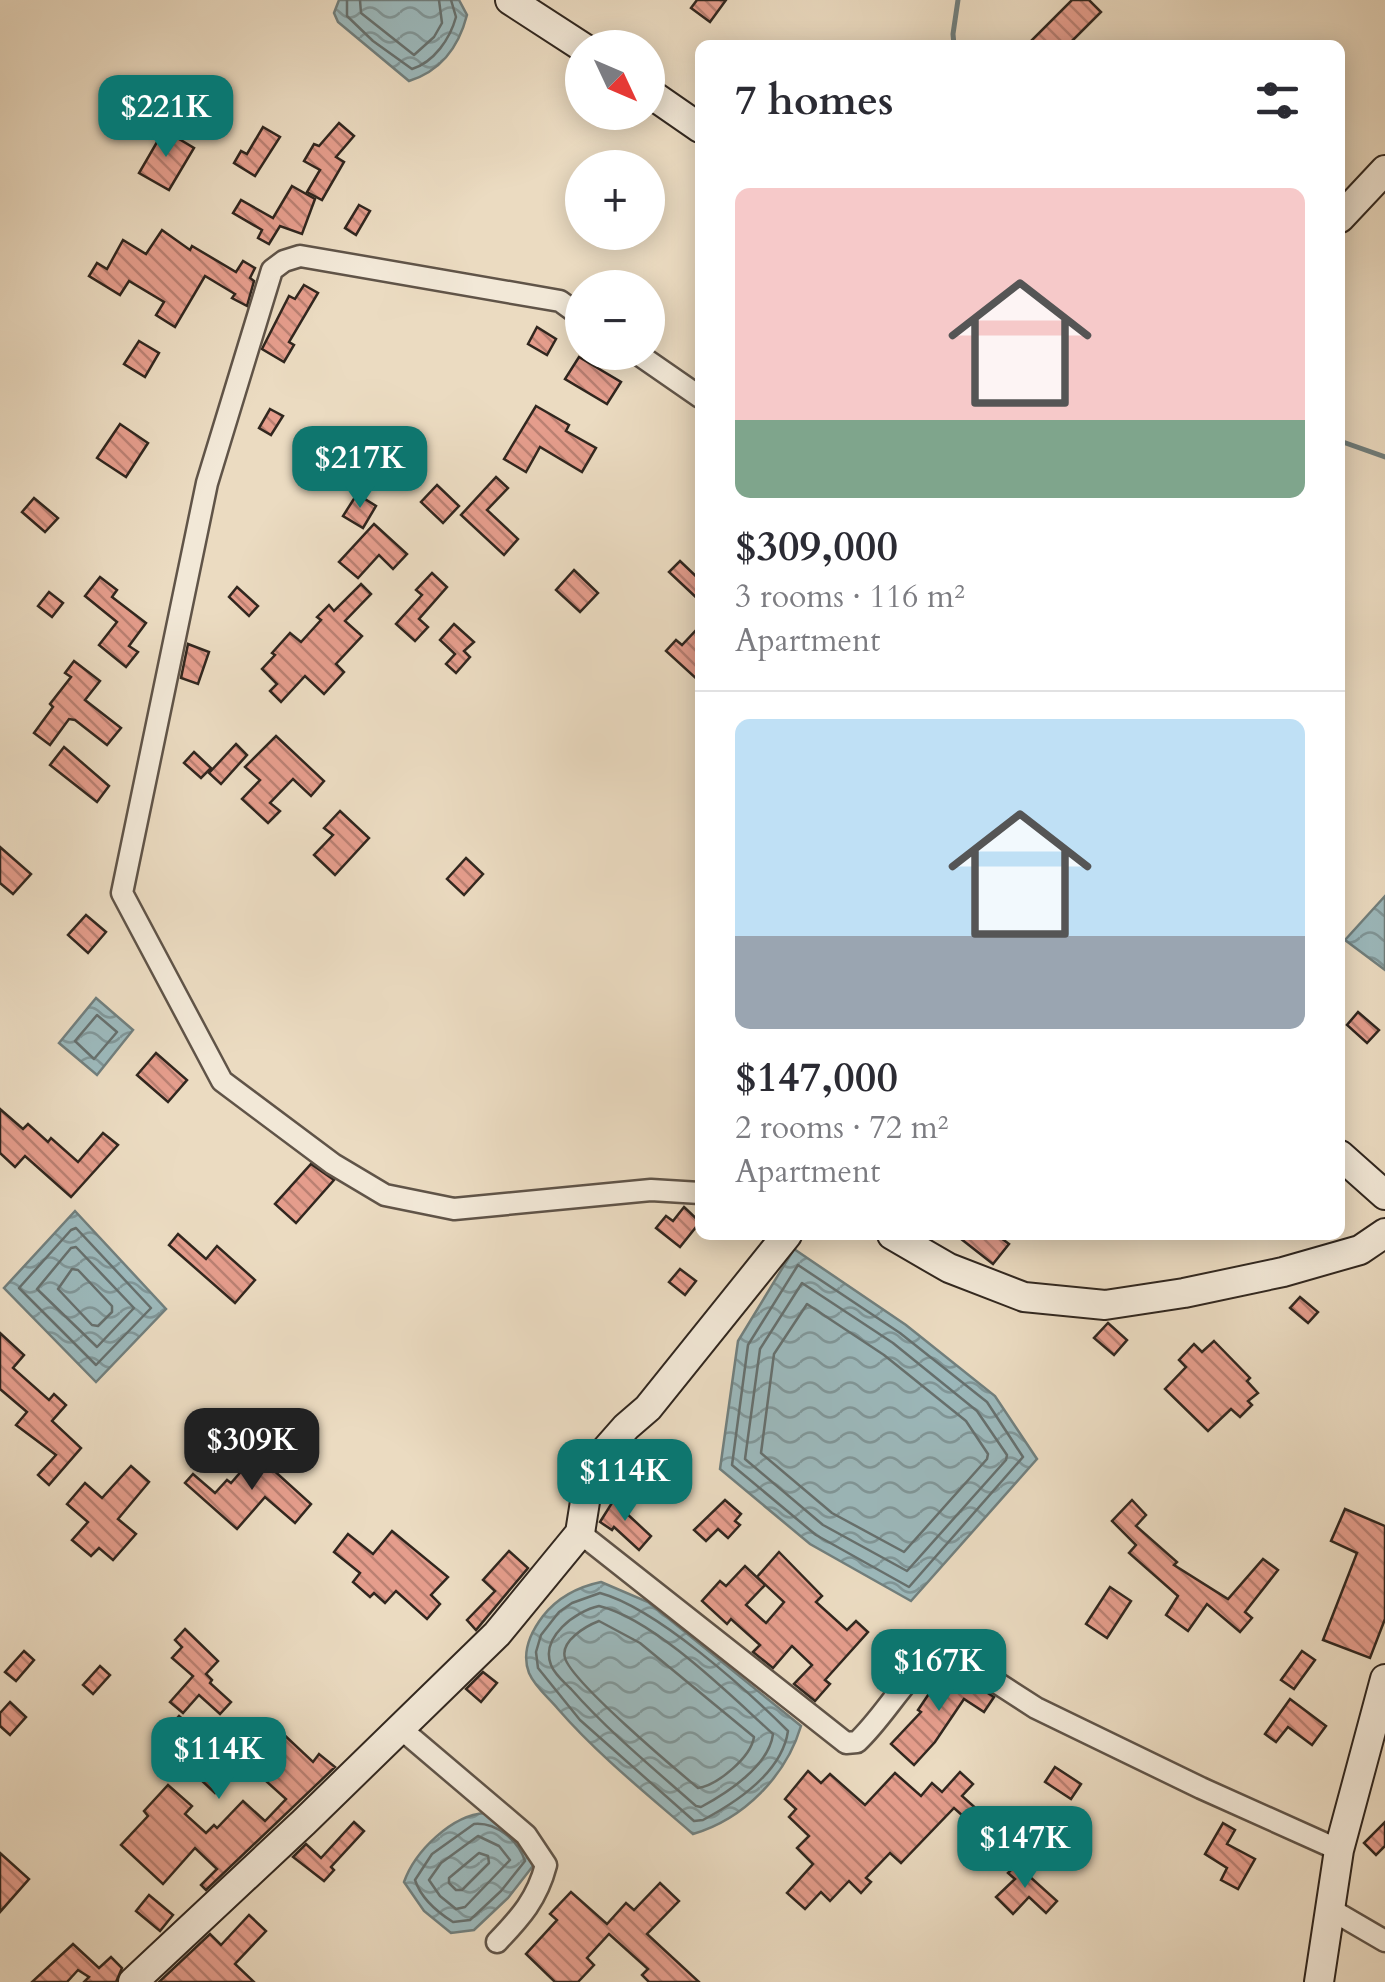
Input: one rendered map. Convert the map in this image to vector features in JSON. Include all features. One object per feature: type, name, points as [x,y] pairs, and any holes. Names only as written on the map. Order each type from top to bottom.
[{"type":"main road","points":[[510,0],[565,36]]},
{"type":"main road","points":[[665,104],[695,125]]},
{"type":"main road","points":[[1345,213],[1385,170]]},
{"type":"main road","points":[[1345,1159],[1385,1195]]},
{"type":"main road","points":[[901,1240],[949,1268],[1024,1297],[1105,1306],[1184,1294],[1282,1272],[1360,1250],[1385,1234]]},
{"type":"main road","points":[[133,1982],[497,1634],[580,1533],[587,1489],[604,1452],[648,1408],[783,1240]]},
{"type":"main road","points":[[1319,1982],[1339,1850],[1385,1679]]},
{"type":"street","points":[[565,305],[300,256],[272,270],[206,482],[122,894],[222,1081],[333,1164],[385,1195],[454,1209],[651,1190],[695,1193]]},
{"type":"street","points":[[660,370],[695,394]]},
{"type":"street","points":[[580,1533],[846,1743],[857,1742],[870,1731],[926,1660],[941,1651],[951,1652],[1053,1716],[1339,1850]]},
{"type":"street","points":[[400,1728],[526,1835],[546,1865],[530,1908],[497,1942]]},
{"type":"street","points":[[1330,1909],[1385,1940]]},
{"type":"water","points":[[339,0],[459,0],[467,15],[447,56],[430,71],[409,81],[338,22],[334,13]]},
{"type":"water","points":[[1385,896],[1385,970],[1345,940]]},
{"type":"water","points":[[96,998],[133,1030],[97,1075],[59,1043]]},
{"type":"water","points":[[75,1211],[166,1309],[96,1382],[4,1288]]},
{"type":"water","points":[[794,1249],[906,1325],[995,1396],[1037,1459],[911,1601],[810,1544],[720,1469],[738,1341]]},
{"type":"water","points":[[601,1582],[648,1602],[801,1726],[774,1778],[746,1806],[712,1827],[693,1834],[590,1742],[529,1673],[528,1643],[543,1616],[569,1594]]},
{"type":"water","points":[[485,1813],[499,1818],[536,1862],[508,1898],[474,1930],[451,1933],[424,1911],[404,1882],[417,1858],[436,1837],[460,1820]]},
{"type":"building","points":[[697,0],[726,0],[710,22],[691,8]]},
{"type":"building","points":[[1072,0],[1089,0],[1101,12],[1073,40],[1032,40]]},
{"type":"building","points":[[339,123],[354,136],[336,157],[344,162],[322,200],[307,192],[320,170],[304,161],[314,144],[319,146]]},
{"type":"building","points":[[263,127],[280,137],[255,176],[234,163],[241,151],[247,154]]},
{"type":"building","points":[[164,130],[194,148],[169,190],[139,173]]},
{"type":"building","points":[[292,186],[315,199],[302,234],[280,226],[269,244],[258,238],[262,230],[233,213],[241,200],[273,218]]},
{"type":"building","points":[[359,205],[370,211],[356,235],[345,228]]},
{"type":"building","points":[[162,230],[190,250],[192,246],[236,272],[243,261],[255,268],[247,306],[205,276],[175,327],[156,315],[164,302],[129,281],[120,295],[89,276],[97,263],[107,269],[123,240],[146,254]]},
{"type":"building","points":[[304,285],[318,293],[289,342],[294,345],[284,362],[262,349],[289,296],[295,299]]},
{"type":"building","points":[[537,327],[556,339],[547,355],[528,344]]},
{"type":"building","points":[[139,341],[159,353],[145,377],[124,364]]},
{"type":"building","points":[[571,370],[601,370],[621,382],[607,404],[565,379]]},
{"type":"building","points":[[536,406],[569,425],[566,431],[596,448],[582,472],[540,447],[526,472],[504,459]]},
{"type":"building","points":[[270,409],[283,416],[271,435],[259,428]]},
{"type":"building","points":[[120,424],[148,443],[126,477],[97,458]]},
{"type":"building","points":[[496,477],[508,488],[487,510],[518,539],[504,555],[461,515]]},
{"type":"building","points":[[437,485],[459,506],[443,523],[421,502]]},
{"type":"building","points":[[357,494],[376,506],[363,528],[343,516]]},
{"type":"building","points":[[34,498],[58,518],[45,532],[22,512]]},
{"type":"building","points":[[374,524],[407,554],[393,569],[379,555],[358,578],[339,562]]},
{"type":"building","points":[[680,561],[695,575],[695,596],[669,572]]},
{"type":"building","points":[[574,570],[598,593],[580,612],[556,590]]},
{"type":"building","points":[[432,573],[447,587],[419,619],[428,627],[415,641],[396,624],[422,595],[416,590]]},
{"type":"building","points":[[100,577],[117,590],[112,597],[146,623],[129,646],[138,652],[126,667],[99,645],[117,622],[85,596]]},
{"type":"building","points":[[361,584],[371,594],[345,621],[362,636],[336,664],[344,672],[324,694],[305,676],[281,702],[270,691],[277,684],[262,669],[275,655],[272,653],[290,633],[301,642],[329,605],[334,611]]},
{"type":"building","points":[[237,587],[258,606],[249,616],[229,597]]},
{"type":"building","points":[[49,592],[63,603],[52,617],[38,606]]},
{"type":"building","points":[[454,624],[474,642],[464,651],[470,657],[456,673],[446,664],[455,654],[440,640]]},
{"type":"building","points":[[695,631],[695,677],[666,651],[676,640],[682,645]]},
{"type":"building","points":[[188,644],[209,652],[198,684],[181,678]]},
{"type":"building","points":[[74,661],[100,681],[85,700],[121,728],[107,745],[69,719],[50,745],[34,733],[71,677],[65,673]]},
{"type":"building","points":[[276,736],[324,781],[311,796],[293,779],[270,803],[280,811],[268,823],[242,799],[260,780],[245,767]]},
{"type":"building","points":[[236,744],[247,755],[221,784],[209,773]]},
{"type":"building","points":[[64,747],[109,786],[97,802],[50,765]]},
{"type":"building","points":[[194,752],[211,768],[201,778],[184,763]]},
{"type":"building","points":[[340,811],[369,838],[335,875],[314,855],[333,835],[324,828]]},
{"type":"building","points":[[0,847],[31,874],[13,894],[0,883]]},
{"type":"building","points":[[466,858],[483,874],[464,895],[447,879]]},
{"type":"building","points":[[86,915],[106,932],[88,953],[68,935]]},
{"type":"building","points":[[1358,1012],[1379,1030],[1367,1043],[1347,1025]]},
{"type":"building","points":[[156,1053],[187,1080],[168,1102],[137,1075]]},
{"type":"building","points":[[0,1109],[23,1129],[28,1124],[48,1142],[51,1138],[78,1162],[103,1133],[118,1145],[71,1197],[25,1156],[15,1167],[0,1153]]},
{"type":"building","points":[[311,1164],[334,1180],[296,1223],[275,1204]]},
{"type":"building","points":[[684,1207],[695,1217],[695,1228],[680,1247],[656,1228],[666,1216],[673,1221]]},
{"type":"building","points":[[178,1234],[206,1259],[217,1246],[255,1280],[235,1303],[169,1245]]},
{"type":"building","points":[[962,1240],[1004,1240],[1009,1244],[993,1264]]},
{"type":"building","points":[[680,1269],[696,1281],[685,1295],[669,1282]]},
{"type":"building","points":[[1300,1297],[1318,1312],[1308,1323],[1290,1308]]},
{"type":"building","points":[[1108,1323],[1127,1340],[1114,1355],[1094,1338]]},
{"type":"building","points":[[0,1333],[24,1355],[13,1368],[49,1400],[54,1394],[66,1405],[52,1421],[81,1448],[49,1485],[38,1475],[56,1455],[16,1425],[27,1412],[0,1389]]},
{"type":"building","points":[[1214,1341],[1250,1378],[1247,1381],[1258,1393],[1248,1401],[1252,1405],[1240,1417],[1231,1409],[1208,1431],[1165,1389],[1186,1367],[1179,1360],[1194,1344],[1202,1352]]},
{"type":"building","points":[[212,1417],[232,1435],[219,1450],[199,1432]]},
{"type":"building","points":[[633,1446],[646,1453],[629,1481],[614,1472]]},
{"type":"building","points":[[258,1452],[311,1504],[295,1523],[265,1497],[237,1529],[185,1483],[193,1474],[215,1493],[227,1480],[231,1483]]},
{"type":"building","points":[[131,1466],[149,1482],[118,1519],[136,1534],[113,1560],[99,1548],[91,1556],[72,1540],[88,1522],[67,1504],[85,1483],[102,1498]]},
{"type":"building","points":[[615,1498],[651,1536],[639,1550],[614,1527],[612,1530],[600,1522]]},
{"type":"building","points":[[725,1500],[741,1514],[735,1521],[740,1525],[728,1538],[718,1529],[706,1541],[694,1530]]},
{"type":"building","points":[[1132,1500],[1146,1515],[1136,1526],[1177,1562],[1174,1565],[1228,1599],[1263,1559],[1278,1570],[1245,1612],[1252,1618],[1240,1632],[1207,1604],[1188,1631],[1166,1615],[1178,1596],[1129,1553],[1136,1545],[1112,1521]]},
{"type":"building","points":[[1345,1509],[1385,1526],[1385,1619],[1370,1658],[1323,1640],[1357,1553],[1331,1541]]},
{"type":"building","points":[[392,1531],[448,1577],[431,1595],[440,1604],[427,1619],[396,1591],[385,1603],[374,1593],[370,1597],[353,1582],[360,1573],[334,1552],[348,1534],[373,1554]]},
{"type":"building","points":[[509,1551],[528,1568],[476,1630],[467,1620],[495,1591],[483,1580]]},
{"type":"building","points":[[779,1552],[822,1596],[816,1602],[847,1630],[856,1621],[868,1632],[825,1680],[830,1684],[815,1701],[794,1684],[812,1665],[792,1646],[773,1668],[753,1652],[760,1645],[731,1619],[727,1624],[702,1601],[720,1581],[726,1586],[745,1566],[765,1585],[746,1605],[766,1623],[784,1602],[757,1577]]},
{"type":"building","points":[[1110,1587],[1131,1601],[1107,1638],[1086,1624]]},
{"type":"building","points":[[185,1629],[218,1661],[206,1674],[212,1680],[210,1683],[231,1702],[220,1714],[199,1695],[183,1713],[170,1702],[193,1676],[172,1658],[182,1647],[175,1640]]},
{"type":"building","points":[[24,1651],[34,1660],[16,1681],[5,1672]]},
{"type":"building","points":[[1302,1651],[1315,1660],[1294,1689],[1281,1680]]},
{"type":"building","points":[[100,1666],[110,1675],[93,1694],[83,1685]]},
{"type":"building","points":[[947,1667],[994,1697],[984,1712],[964,1699],[914,1765],[891,1744],[921,1712],[918,1710]]},
{"type":"building","points":[[483,1672],[497,1683],[481,1702],[466,1689]]},
{"type":"building","points":[[1290,1699],[1326,1726],[1312,1745],[1288,1727],[1276,1742],[1265,1734]]},
{"type":"building","points":[[10,1702],[26,1717],[10,1735],[0,1726],[0,1713]]},
{"type":"building","points":[[179,1716],[225,1757],[256,1723],[272,1737],[279,1730],[313,1762],[319,1754],[335,1767],[206,1890],[201,1885],[217,1869],[195,1848],[163,1884],[121,1845],[148,1816],[144,1811],[168,1785],[192,1806],[185,1814],[206,1833],[214,1825],[217,1828],[243,1801],[265,1821],[286,1799],[267,1782],[277,1771],[252,1748],[215,1793],[201,1780],[206,1775],[159,1738]]},
{"type":"building","points":[[1055,1767],[1081,1784],[1071,1799],[1045,1782]]},
{"type":"building","points":[[808,1771],[821,1783],[830,1774],[865,1805],[895,1773],[921,1796],[932,1783],[942,1792],[960,1772],[973,1784],[962,1796],[991,1822],[982,1833],[954,1808],[901,1863],[890,1853],[866,1878],[871,1882],[861,1893],[849,1881],[830,1901],[821,1892],[805,1909],[787,1893],[813,1864],[797,1848],[809,1836],[789,1817],[796,1809],[785,1799]]},
{"type":"building","points":[[1033,1814],[1054,1828],[1044,1843],[1023,1829]]},
{"type":"building","points":[[354,1822],[364,1831],[331,1867],[334,1870],[324,1881],[293,1857],[306,1844],[321,1858]]},
{"type":"building","points":[[1385,1822],[1385,1846],[1376,1855],[1364,1843]]},
{"type":"building","points":[[1223,1823],[1235,1830],[1227,1844],[1255,1859],[1238,1889],[1221,1880],[1227,1868],[1205,1854]]},
{"type":"building","points":[[0,1853],[29,1879],[0,1912]]},
{"type":"building","points":[[1021,1860],[1033,1872],[1029,1876],[1057,1901],[1046,1913],[1029,1897],[1013,1914],[996,1897],[1015,1879],[1008,1873]]},
{"type":"building","points":[[660,1883],[679,1901],[647,1934],[699,1982],[649,1982],[642,1975],[648,1969],[609,1934],[587,1958],[594,1965],[578,1982],[555,1982],[526,1954],[557,1920],[550,1914],[571,1892],[607,1924],[626,1903],[634,1910]]},
{"type":"building","points":[[149,1895],[173,1915],[160,1931],[136,1911]]},
{"type":"building","points":[[249,1915],[266,1931],[235,1964],[254,1982],[159,1982],[210,1934],[221,1945]]},
{"type":"building","points":[[73,1944],[99,1968],[111,1957],[122,1968],[116,1982],[84,1982],[89,1977],[78,1970],[67,1982],[32,1982]]},
{"type":"waterway","points":[[954,40],[958,0]]},
{"type":"waterway","points":[[1345,443],[1385,457]]}]
